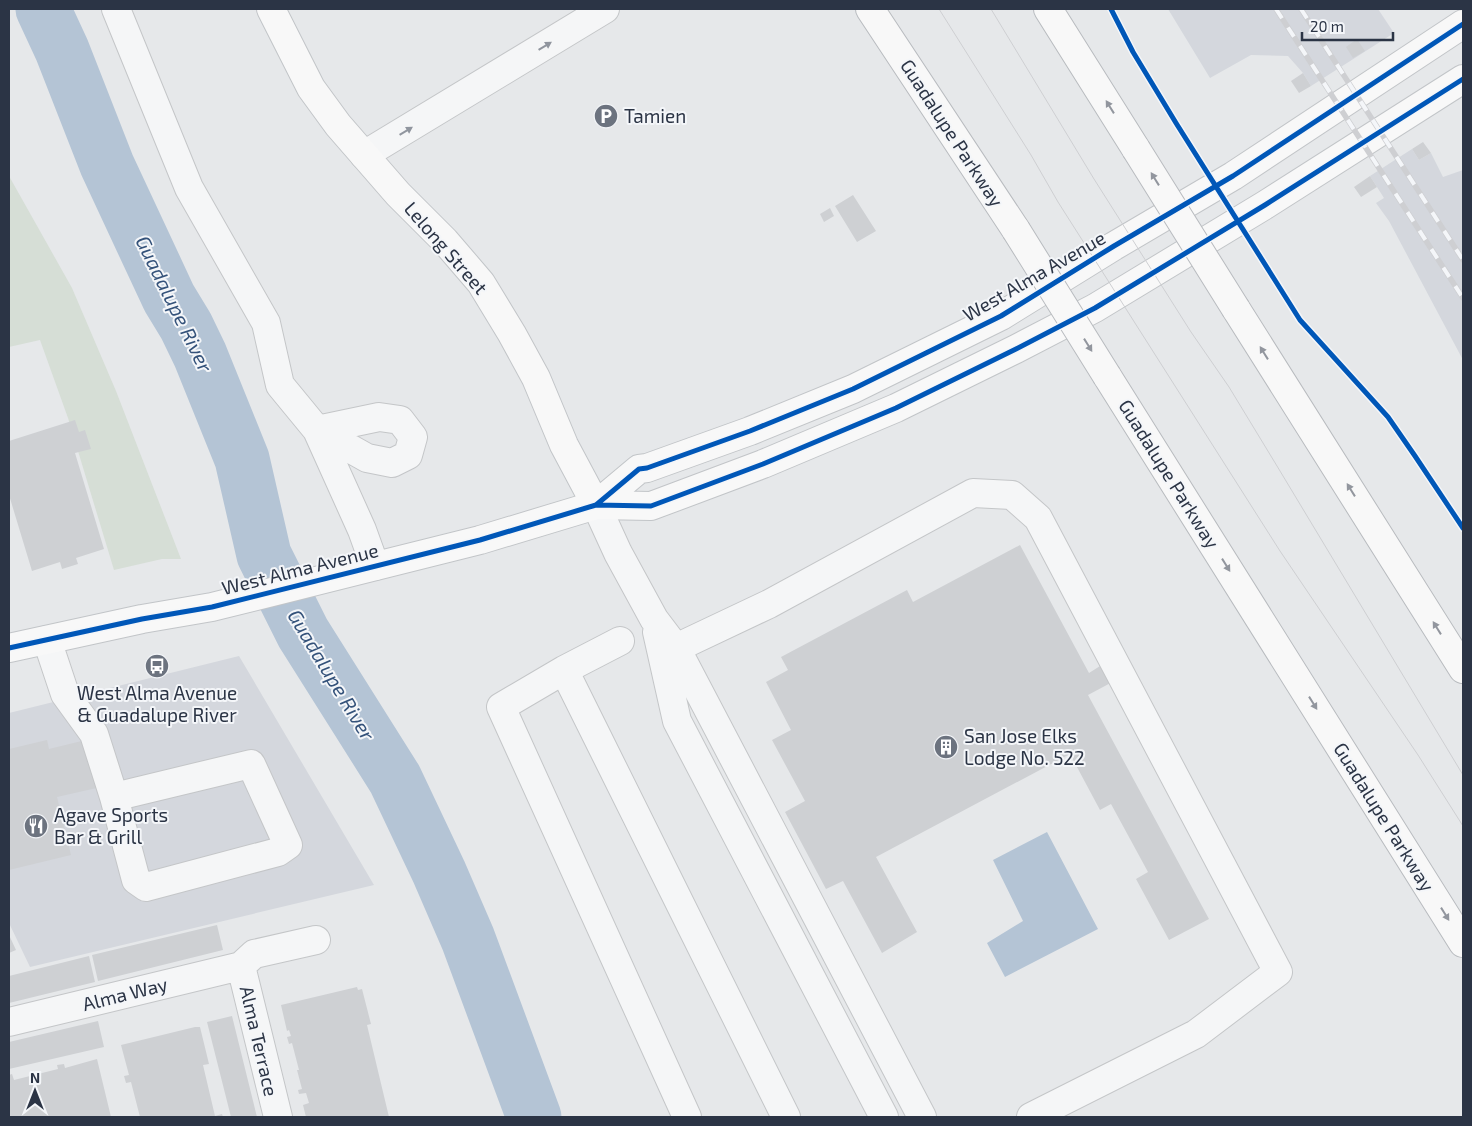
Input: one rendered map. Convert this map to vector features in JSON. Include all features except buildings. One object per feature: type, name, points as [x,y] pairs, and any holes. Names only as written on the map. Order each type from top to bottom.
[{"type":"main road","name":"Lelong Street","points":[[271,9],[312,88],[338,126],[398,194],[445,241],[481,283],[536,378],[564,445],[596,505]]},
{"type":"main road","name":"Guadalupe Parkway","points":[[870,9],[1016,230],[1463,943]]},
{"type":"main road","points":[[1048,9],[1463,669]]},
{"type":"main road","name":"West Alma Avenue","points":[[596,505],[639,469],[647,468],[750,431],[853,389],[1001,316],[1114,246],[1233,176],[1463,24]]},
{"type":"main road","name":"West Alma Avenue","points":[[9,648],[142,619],[212,607],[480,540],[596,505],[651,506],[762,464],[896,408],[1095,308],[1273,200],[1463,79]]},
{"type":"lane","points":[[116,9],[189,188],[266,323],[280,385],[317,430],[358,522],[368,568]]},
{"type":"lane","points":[[364,155],[606,9]]},
{"type":"lane","points":[[676,648],[769,604],[973,493],[1012,495],[1038,518],[1278,972],[1196,1034],[1031,1117]]},
{"type":"lane","points":[[596,505],[618,553],[654,619],[676,648],[922,1117]]},
{"type":"lane","points":[[654,619],[677,720],[884,1117]]},
{"type":"lane","points":[[47,640],[64,694],[94,734],[114,797],[136,880],[146,887],[278,852],[288,845],[250,764],[114,797]]},
{"type":"lane","points":[[620,641],[564,670],[502,707],[687,1117]]},
{"type":"lane","points":[[564,670],[786,1117]]},
{"type":"lane","points":[[241,966],[254,954],[316,940]]},
{"type":"lane","name":"Alma Way","points":[[9,1022],[241,966]]},
{"type":"lane","name":"Alma Terrace","points":[[241,966],[278,1117]]},
{"type":"shaded area","points":[[1168,9],[1378,9],[1394,33],[1311,86],[1303,73],[1288,56],[1251,55],[1210,78]]},
{"type":"shaded area","points":[[1412,149],[1419,160],[1431,153],[1443,177],[1463,170],[1463,360],[1389,221],[1376,203],[1384,198],[1370,176]]},
{"type":"shaded area","points":[[9,176],[72,288],[116,391],[181,559],[162,559],[114,570],[68,418],[40,340],[9,347]]},
{"type":"shaded area","points":[[239,656],[374,885],[30,967],[9,923],[9,713]]},
{"type":"water","points":[[1047,832],[1098,929],[1005,977],[987,943],[1023,921],[993,860]]},
{"type":"waterway","name":"Guadalupe River","points":[[43,9],[62,50],[107,165],[169,298],[186,326],[200,355],[242,459],[264,555],[303,633],[395,779],[468,939],[534,1117]]},
{"type":"tram line","points":[[939,9],[1031,155],[1058,202],[1280,551],[1418,755],[1463,826]]},
{"type":"tram line","points":[[991,9],[1094,179],[1191,332],[1229,387],[1463,775]]},
{"type":"railway","points":[[1276,9],[1463,298]]},
{"type":"railway","points":[[1301,9],[1463,260]]},
{"type":"cycle path","points":[[1111,9],[1133,52],[1176,123],[1300,320],[1388,417],[1463,528]]},
{"type":"cycle path","points":[[596,505],[639,469],[647,468],[750,431],[853,389],[1001,316],[1114,246],[1233,176],[1463,24]]},
{"type":"cycle path","points":[[9,648],[142,619],[212,607],[480,540],[596,505],[651,506],[763,464],[896,408],[1095,308],[1265,205],[1463,79]]},
{"type":"place","name":"Tamien","points":[[606,116]]},
{"type":"place","name":"West Alma Avenue & Guadalupe River","points":[[157,666]]},
{"type":"place","name":"San Jose Elks Lodge No. 522","points":[[946,747]]},
{"type":"place","name":"Agave Sports Bar & Grill","points":[[36,826]]}]
